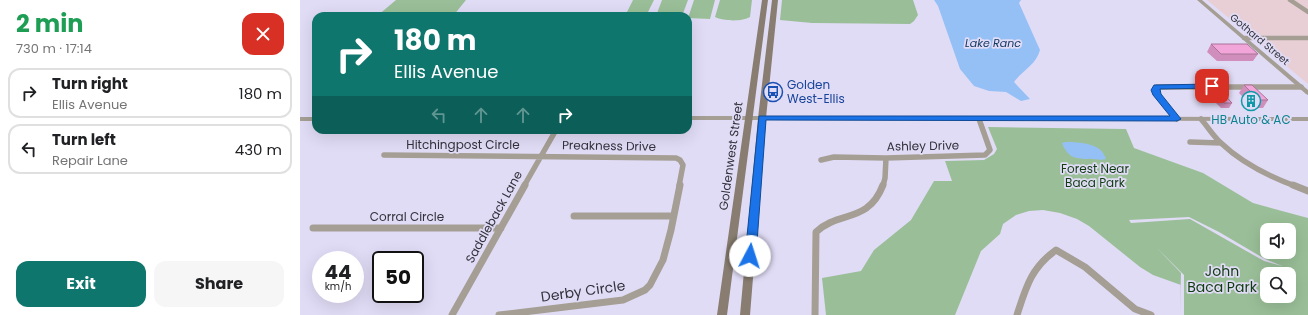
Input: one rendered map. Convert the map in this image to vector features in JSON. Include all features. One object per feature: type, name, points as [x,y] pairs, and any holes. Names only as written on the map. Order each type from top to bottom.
[{"type":"main road","name":"Goldenwest Street","points":[[722,315],[764,0]]},
{"type":"main road","name":"Goldenwest Street","points":[[745,315],[762,118],[775,0]]},
{"type":"street","name":"Gothard Street","points":[[1198,0],[1308,93]]},
{"type":"street","points":[[1290,0],[1308,12]]},
{"type":"street","points":[[1244,38],[1308,38]]},
{"type":"street","points":[[1177,119],[1157,95],[1155,90],[1157,87],[1301,87]]},
{"type":"street","points":[[692,118],[1308,119]]},
{"type":"street","points":[[300,119],[312,119]]},
{"type":"street","name":"Ashley Drive","points":[[821,160],[834,157],[886,158],[985,155],[990,150],[979,119]]},
{"type":"street","points":[[1201,119],[1221,143],[1239,158],[1282,182],[1308,191]]},
{"type":"street","name":"Saddleback Lane","points":[[452,315],[554,134]]},
{"type":"street","points":[[1190,142],[1221,143]]},
{"type":"street","name":"Hitchingpost Circle","points":[[384,155],[541,156]]},
{"type":"street","name":"Preakness Drive","points":[[541,156],[676,158]]},
{"type":"street","name":"Derby Circle","points":[[499,315],[623,300],[634,297],[649,286],[660,267],[666,250],[683,165],[680,160],[676,158]]},
{"type":"street","points":[[815,315],[816,232],[827,224],[852,216],[870,205],[881,193],[885,184],[887,174],[886,158]]},
{"type":"street","points":[[574,216],[673,216]]},
{"type":"street","name":"Corral Circle","points":[[313,228],[501,228]]},
{"type":"street","points":[[1016,315],[1031,273],[1044,257],[1056,250],[1085,267],[1135,312],[1151,315]]},
{"type":"shaded area","points":[[1207,0],[1308,0],[1308,84]]},
{"type":"green space","points":[[396,0],[466,0],[456,12],[382,12]]},
{"type":"green space","points":[[633,0],[654,0],[648,12],[627,12]]},
{"type":"green space","points":[[662,0],[688,0],[684,12],[658,12]]},
{"type":"green space","points":[[694,0],[715,0],[710,19],[692,18],[692,12],[690,12]]},
{"type":"green space","points":[[720,0],[752,0],[750,17],[742,20],[732,20],[715,17]]},
{"type":"green space","points":[[782,0],[913,0],[918,15],[910,24],[812,23],[780,20]]},
{"type":"green space","name":"Forest Near Baca Park","points":[[988,127],[1126,129],[1134,148],[1203,173],[1253,203],[1308,218],[1308,315],[1184,315],[1184,275],[1155,246],[1181,273],[1181,285],[1153,275],[1140,267],[1089,226],[1077,219],[1060,213],[1043,210],[1029,211],[1016,215],[1003,224],[1000,234],[981,251],[955,315],[826,315],[822,278],[861,271],[874,250],[911,220],[934,181],[952,181],[945,161],[984,160],[994,154],[997,149]]},
{"type":"water","name":"Lake Ranc","points":[[934,0],[1021,0],[1019,3],[1040,50],[1036,60],[1014,82],[1030,99],[1021,101],[1006,92],[989,91],[974,86],[960,69],[938,6]]},
{"type":"water","points":[[1062,143],[1089,144],[1100,150],[1106,159],[1082,159],[1072,156],[1066,151]]},
{"type":"building","points":[[1211,44],[1247,44],[1258,54],[1221,54]]},
{"type":"building","points":[[1244,85],[1252,85],[1268,100],[1259,100]]},
{"type":"building","points":[[1211,89],[1219,89],[1232,103],[1224,103]]},
{"type":"place","name":"Golden West-Ellis","points":[[773,92]]},
{"type":"place","name":"HB Auto & AC","points":[[1251,101]]},
{"type":"route","points":[[750,256],[762,118],[1177,119],[1157,95],[1155,90],[1157,87],[1212,86]]},
{"type":"park label","name":"John Baca Park","points":[[1222,280]]}]
